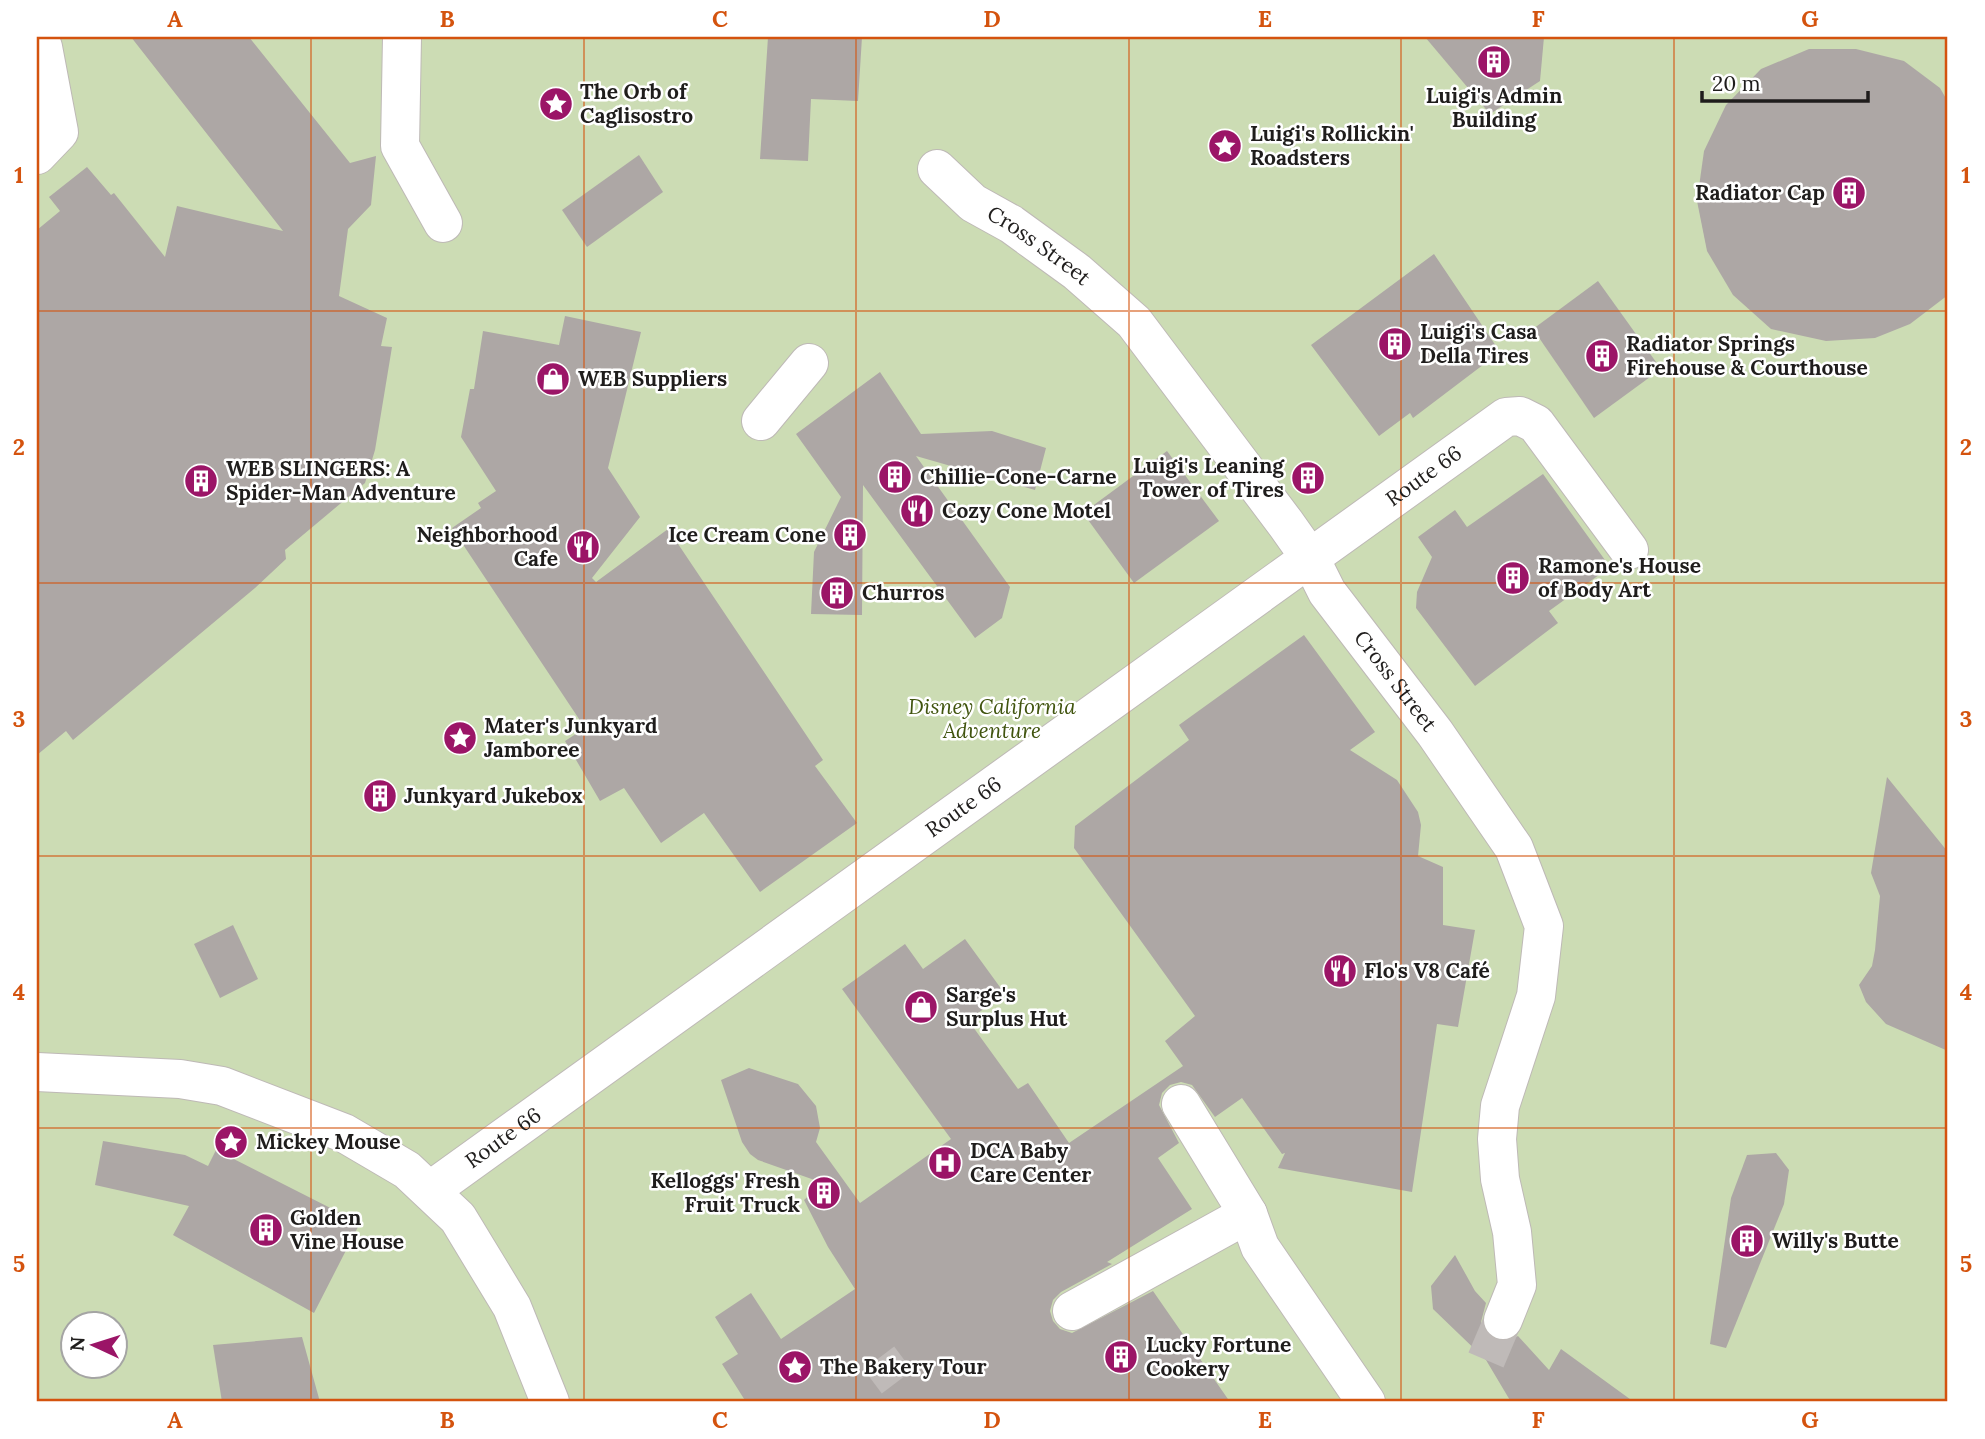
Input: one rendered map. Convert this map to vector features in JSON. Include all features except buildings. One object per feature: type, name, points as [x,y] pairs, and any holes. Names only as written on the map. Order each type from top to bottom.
[{"type":"street","points":[[402,37],[400,146],[443,223]]},
{"type":"street","points":[[37,41],[43,47],[59,132],[37,156]]},
{"type":"street","name":"Cross Street","points":[[937,169],[973,203],[1011,224],[1077,272],[1134,322],[1310,558],[1327,592],[1435,733],[1514,848],[1544,926],[1536,996],[1500,1106],[1497,1139],[1500,1179],[1512,1232],[1517,1285],[1503,1320]]},
{"type":"street","points":[[761,421],[809,363]]},
{"type":"street","name":"Route 66","points":[[430,1190],[1506,417],[1520,416],[1536,424],[1629,550]]},
{"type":"street","points":[[37,1072],[180,1079],[222,1086],[344,1133],[407,1170],[458,1218],[512,1307],[550,1402]]},
{"type":"street","points":[[1181,1104],[1248,1214],[1260,1247],[1366,1402]]},
{"type":"street","points":[[1072,1311],[1248,1214]]},
{"type":"green space","name":"Disney California Adventure","points":[[37,37],[1948,37],[1948,1402],[37,1402]]},
{"type":"tunnel","points":[[1486,1360],[1503,1320]]},
{"type":"tunnel","points":[[879,1358],[897,1382]]},
{"type":"place","name":"Luigi's Admin Building","points":[[1494,62]]},
{"type":"place","name":"The Orb of Caglisostro","points":[[556,104]]},
{"type":"place","name":"Luigi's Rollickin' Roadsters","points":[[1225,146]]},
{"type":"place","name":"Radiator Cap","points":[[1849,193]]},
{"type":"place","name":"Luigi's Casa Della Tires","points":[[1395,344]]},
{"type":"place","name":"Radiator Springs Firehouse & Courthouse","points":[[1602,356]]},
{"type":"place","name":"WEB Suppliers","points":[[553,379]]},
{"type":"place","name":"Chillie-Cone-Carne","points":[[895,477]]},
{"type":"place","name":"Luigi's Leaning Tower of Tires","points":[[1308,478]]},
{"type":"place","name":"WEB SLINGERS: A Spider-Man Adventure","points":[[201,481]]},
{"type":"place","name":"Cozy Cone Motel","points":[[917,511]]},
{"type":"place","name":"Ice Cream Cone","points":[[850,535]]},
{"type":"place","name":"Neighborhood Cafe","points":[[583,547]]},
{"type":"place","name":"Ramone's House of Body Art","points":[[1513,578]]},
{"type":"place","name":"Churros","points":[[837,593]]},
{"type":"place","name":"Mater's Junkyard Jamboree","points":[[460,738]]},
{"type":"place","name":"Junkyard Jukebox","points":[[380,796]]},
{"type":"place","name":"Flo's V8 Café","points":[[1340,971]]},
{"type":"place","name":"Sarge's Surplus Hut","points":[[921,1007]]},
{"type":"place","name":"Mickey Mouse","points":[[231,1142]]},
{"type":"place","name":"DCA Baby Care Center","points":[[945,1163]]},
{"type":"place","name":"Kelloggs' Fresh Fruit Truck","points":[[824,1193]]},
{"type":"place","name":"Golden Vine House","points":[[266,1230]]},
{"type":"place","name":"Willy's Butte","points":[[1747,1241]]},
{"type":"place","name":"Lucky Fortune Cookery","points":[[1121,1357]]},
{"type":"place","name":"The Bakery Tour","points":[[795,1367]]}]
